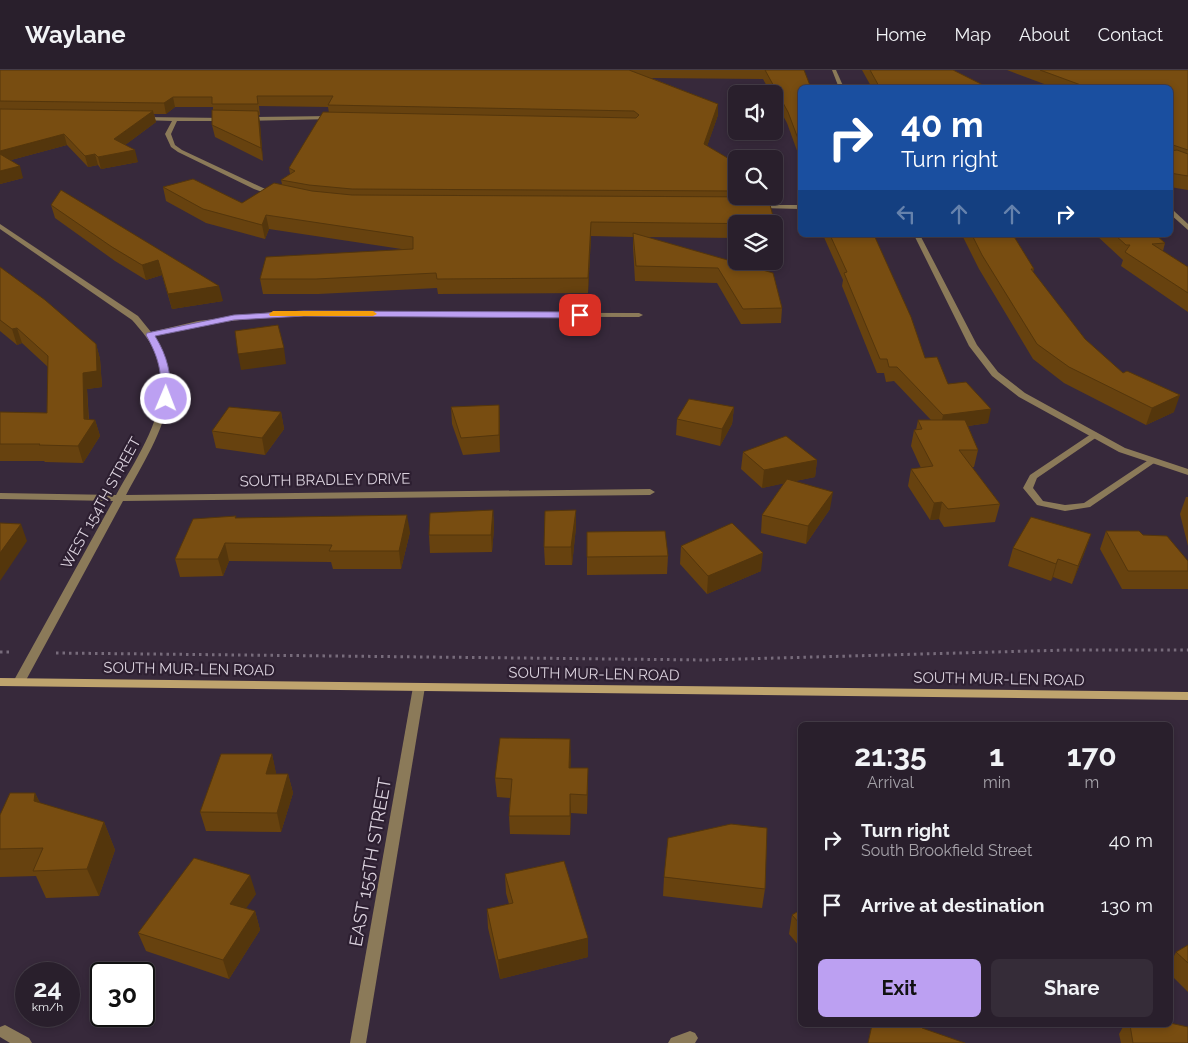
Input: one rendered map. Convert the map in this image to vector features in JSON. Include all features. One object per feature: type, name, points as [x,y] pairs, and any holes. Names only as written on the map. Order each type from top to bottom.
[{"type":"main road","name":"SOUTH MUR-LEN ROAD","points":[[0,682],[1188,696]]},
{"type":"street","points":[[834,70],[841,85]]},
{"type":"street","points":[[137,118],[231,119]]},
{"type":"street","points":[[240,119],[342,118]]},
{"type":"street","points":[[175,119],[168,134],[173,146],[256,188],[277,195]]},
{"type":"street","points":[[750,207],[798,207]]},
{"type":"street","points":[[1173,213],[1188,228]]},
{"type":"street","name":"WEST 154TH STREET","points":[[0,226],[135,318],[150,335],[160,352],[166,372],[166,399],[160,421],[19,682]]},
{"type":"street","points":[[918,237],[973,346],[995,374],[1022,395],[1122,450],[1188,472]]},
{"type":"street","points":[[150,335],[198,323],[273,314],[639,315]]},
{"type":"street","points":[[1094,435],[1032,476],[1028,488],[1040,503],[1065,508],[1087,505],[1153,461]]},
{"type":"street","name":"SOUTH BRADLEY DRIVE","points":[[0,496],[119,498],[650,492]]},
{"type":"street","name":"EAST 155TH STREET","points":[[358,1043],[419,687]]},
{"type":"street","points":[[5,1032],[24,1043]]},
{"type":"path","points":[[0,652],[706,660],[912,656],[1087,648],[1188,650]]},
{"type":"building","points":[[0,70],[629,70],[718,104],[704,144],[728,158],[728,191],[352,189],[281,180],[295,171],[289,168],[323,112],[636,118],[639,115],[634,111],[328,105],[333,96],[257,96],[258,104],[212,104],[212,97],[173,97],[164,103],[0,101]]},
{"type":"building","points":[[765,70],[804,70],[810,85],[798,85],[798,139],[783,103],[783,85],[773,85]]},
{"type":"building","points":[[870,70],[953,70],[983,85],[878,85]]},
{"type":"building","points":[[1040,70],[1188,70],[1188,150],[1173,145],[1173,85],[1081,85]]},
{"type":"building","points":[[0,109],[153,111],[114,139],[135,150],[98,157],[95,154],[85,156],[64,134],[0,151]]},
{"type":"building","points":[[212,110],[258,111],[261,148],[212,125]]},
{"type":"building","points":[[1173,151],[1188,154],[1188,176],[1173,174]]},
{"type":"building","points":[[0,154],[20,166],[0,171]]},
{"type":"building","points":[[193,179],[242,203],[274,183],[312,191],[352,195],[728,197],[728,205],[770,205],[773,215],[728,215],[728,223],[591,222],[588,278],[437,279],[436,273],[316,279],[260,279],[266,257],[413,249],[413,237],[266,215],[262,225],[203,209],[163,187]]},
{"type":"building","points":[[61,190],[219,286],[168,294],[158,260],[142,265],[51,205]]},
{"type":"building","points":[[633,233],[728,260],[728,270],[762,270],[773,273],[782,308],[743,309],[718,268],[636,266]]},
{"type":"building","points":[[831,237],[875,237],[911,317],[925,358],[937,357],[948,384],[966,382],[991,409],[943,415],[897,367],[889,367],[887,359],[880,359],[844,273],[847,272]]},
{"type":"building","points":[[973,237],[1014,237],[1034,269],[1031,269],[1085,339],[1123,373],[1127,371],[1180,395],[1152,408],[1069,367],[1037,344],[982,255]]},
{"type":"building","points":[[1117,237],[1158,237],[1165,243],[1152,244],[1188,267],[1188,293],[1125,252],[1130,245],[1126,245]]},
{"type":"building","points":[[0,267],[45,300],[96,344],[97,371],[83,373],[84,419],[95,420],[78,446],[0,444],[0,412],[47,413],[48,356],[17,328],[12,329],[0,320]]},
{"type":"building","points":[[278,325],[284,348],[238,354],[235,331]]},
{"type":"building","points":[[689,399],[734,407],[722,429],[677,419]]},
{"type":"building","points":[[499,405],[499,435],[461,438],[451,407]]},
{"type":"building","points":[[229,407],[281,412],[262,438],[212,431]]},
{"type":"building","points":[[918,420],[965,420],[978,450],[959,450],[1000,504],[948,509],[942,502],[934,503],[911,469],[933,466],[914,430],[922,429]]},
{"type":"building","points":[[786,436],[817,460],[764,470],[743,452]]},
{"type":"building","points":[[787,479],[833,492],[808,526],[762,515]]},
{"type":"building","points":[[493,510],[491,535],[429,535],[430,513]]},
{"type":"building","points":[[576,510],[571,547],[544,547],[545,511]]},
{"type":"building","points":[[407,515],[399,551],[329,551],[332,545],[225,543],[218,559],[175,559],[193,519],[236,516],[235,518]]},
{"type":"building","points":[[1031,517],[1091,534],[1078,566],[1058,559],[1056,564],[1013,548]]},
{"type":"building","points":[[0,523],[21,524],[0,553]]},
{"type":"building","points":[[732,523],[763,553],[708,576],[681,546]]},
{"type":"building","points":[[665,531],[668,556],[587,557],[587,532]]},
{"type":"building","points":[[1106,531],[1139,531],[1143,535],[1167,536],[1188,561],[1188,571],[1128,571]]},
{"type":"building","points":[[500,738],[570,739],[569,768],[588,768],[587,795],[570,794],[570,816],[509,816],[512,779],[495,778]]},
{"type":"building","points":[[221,754],[272,754],[266,774],[288,774],[277,813],[200,812]]},
{"type":"building","points":[[10,793],[35,793],[34,801],[104,822],[87,869],[33,871],[43,848],[0,849],[0,815]]},
{"type":"building","points":[[731,824],[767,828],[765,889],[664,877],[668,838]]},
{"type":"building","points":[[194,858],[250,875],[230,904],[255,911],[223,960],[138,933]]},
{"type":"building","points":[[564,861],[588,938],[498,960],[487,909],[513,903],[505,874]]},
{"type":"building","points":[[798,911],[798,922],[792,915]]},
{"type":"building","points":[[1188,945],[1188,963],[1176,952]]},
{"type":"building","points":[[1173,1024],[1188,1027],[1188,1043],[1133,1043],[1130,1027],[1173,1027]]},
{"type":"building","points":[[872,1027],[922,1027],[965,1043],[868,1043]]},
{"type":"slow traffic","points":[[273,314],[373,314]]},
{"type":"route","points":[[166,399],[166,372],[160,352],[150,335],[198,323],[273,314],[304,313],[580,315]]}]
